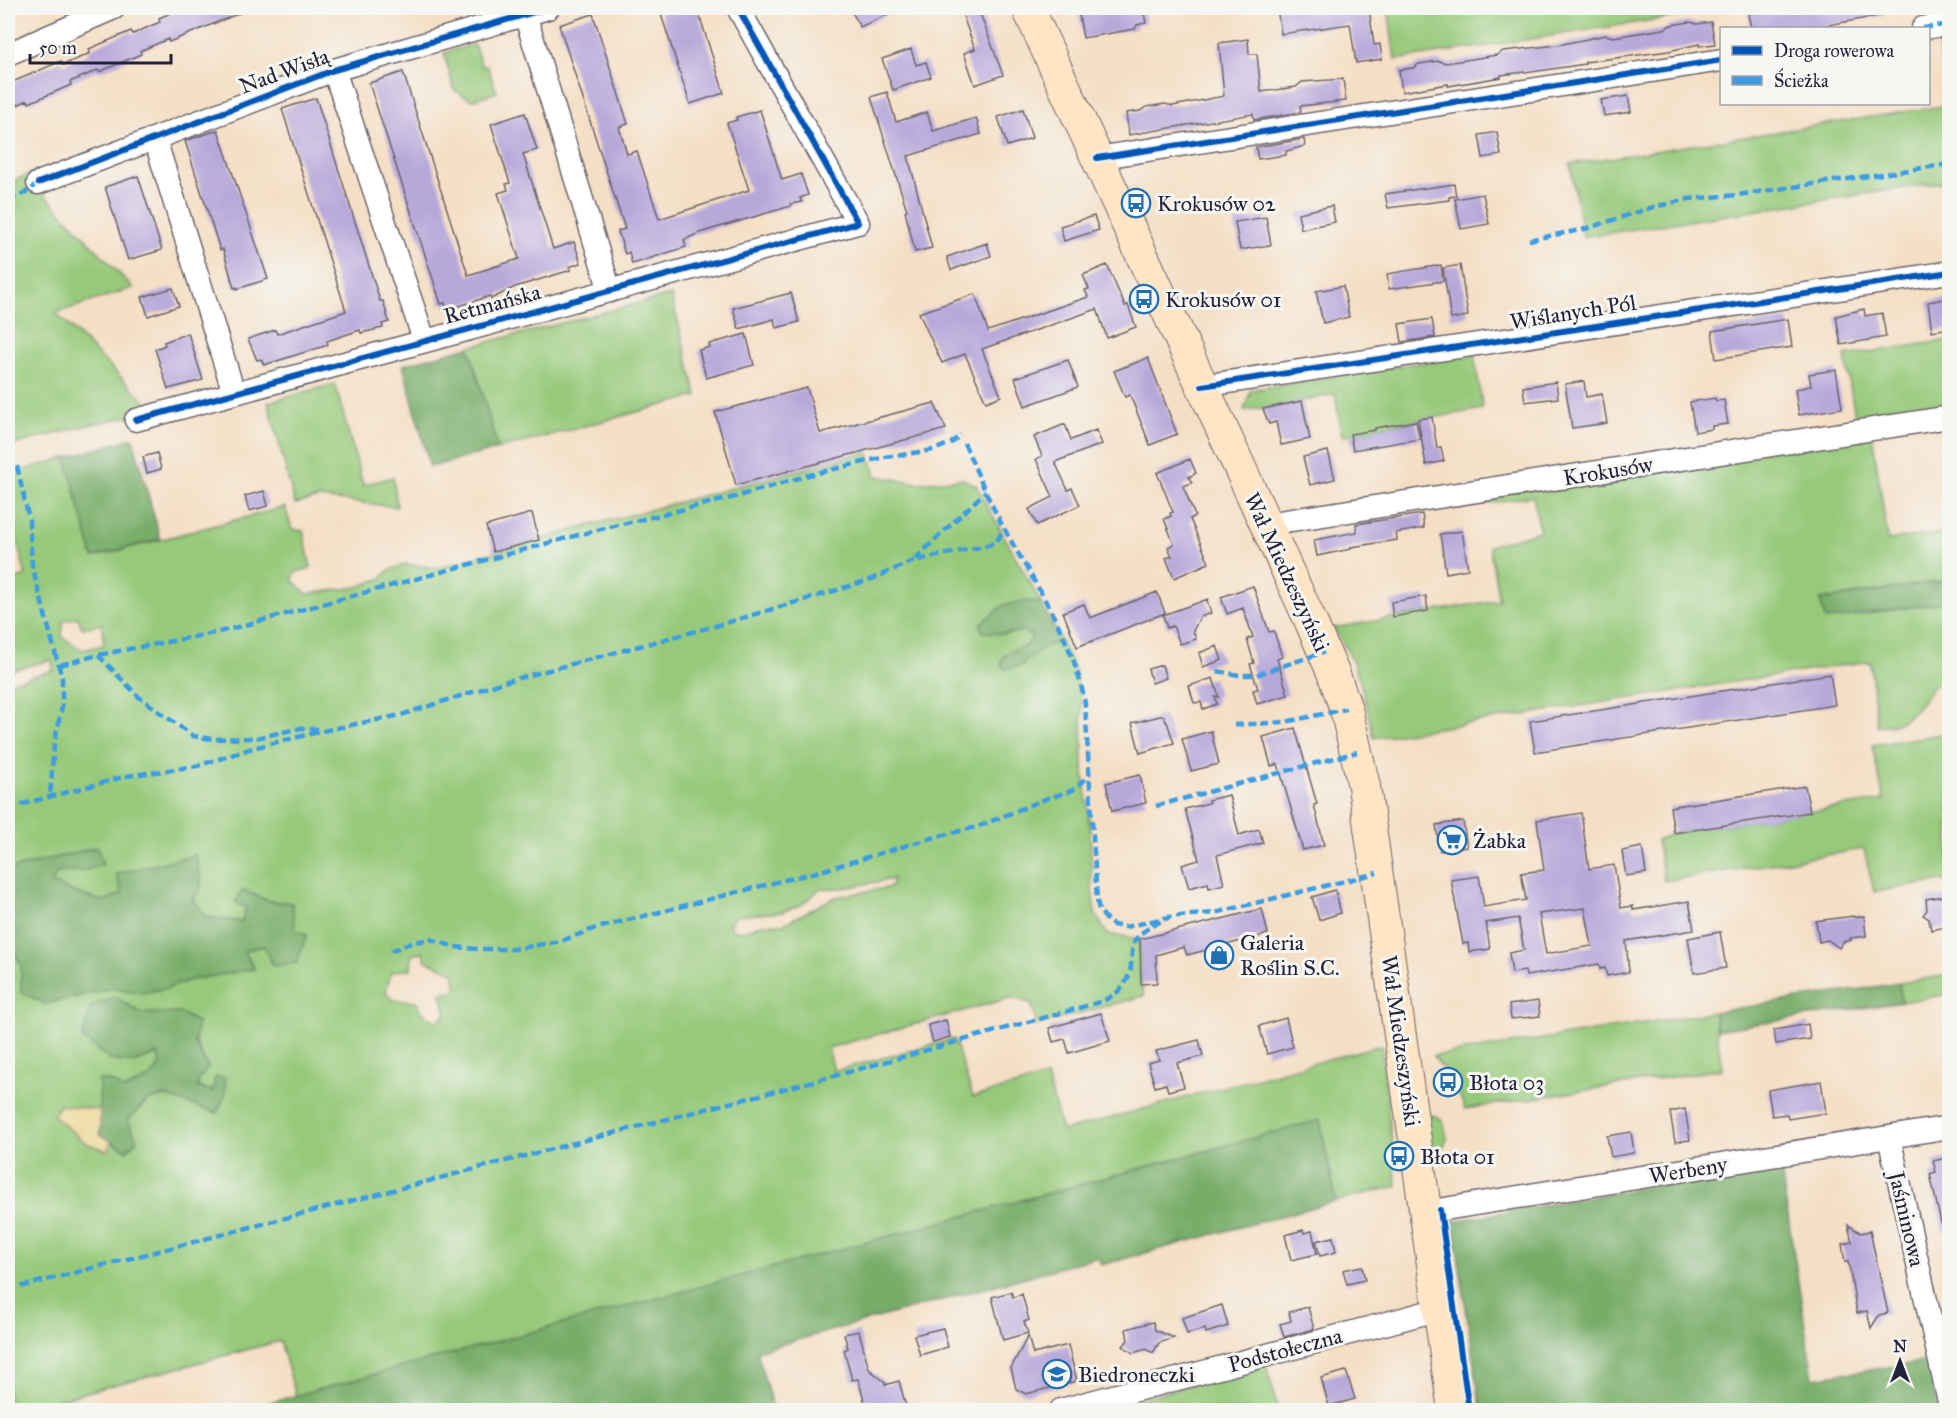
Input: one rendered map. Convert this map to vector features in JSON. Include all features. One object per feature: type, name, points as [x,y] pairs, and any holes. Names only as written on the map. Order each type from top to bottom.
[{"type":"main road","name":"Wał Miedzeszyński","points":[[1028,8],[1266,524],[1334,675],[1346,709],[1364,786],[1454,1410]]},
{"type":"street","points":[[8,54],[114,8]]},
{"type":"street","name":"Nad Wisłą","points":[[38,183],[334,70],[548,8]]},
{"type":"street","name":"Retmańska","points":[[136,420],[858,223],[738,8]]},
{"type":"street","points":[[525,14],[610,291]]},
{"type":"street","points":[[1930,27],[1950,24]]},
{"type":"street","points":[[1097,158],[1720,60]]},
{"type":"street","points":[[334,70],[424,340]]},
{"type":"street","points":[[155,139],[234,393]]},
{"type":"street","name":"Wiślanych Pól","points":[[1202,386],[1950,272]]},
{"type":"street","name":"Krokusów","points":[[1266,524],[1950,417]]},
{"type":"street","name":"Werbeny","points":[[1426,1212],[1950,1127]]},
{"type":"street","name":"Jaśminowa","points":[[1889,1137],[1950,1406]]},
{"type":"street","name":"Podstołeczna","points":[[1061,1410],[1440,1309]]},
{"type":"green space","points":[[1388,8],[1731,8],[1395,60]]},
{"type":"green space","points":[[1949,35],[1949,105],[1937,37]]},
{"type":"green space","points":[[474,44],[482,67],[487,65],[497,92],[472,100],[454,90],[444,53]]},
{"type":"green space","points":[[1949,105],[1949,181],[1583,237],[1570,164]]},
{"type":"green space","points":[[34,172],[40,190],[133,288],[56,313],[150,406],[134,415],[8,446],[8,183]]},
{"type":"green space","points":[[671,295],[697,396],[498,449],[469,347]]},
{"type":"green space","points":[[1949,340],[1949,408],[1856,423],[1845,356]]},
{"type":"green space","points":[[469,347],[498,449],[430,467],[403,365]]},
{"type":"green space","points":[[1474,354],[1483,409],[1342,436],[1335,394],[1283,405],[1244,410],[1251,390]]},
{"type":"green space","points":[[335,384],[363,485],[393,477],[397,507],[319,498],[295,504],[268,402]]},
{"type":"green space","points":[[1872,433],[1888,540],[1949,532],[1949,580],[1820,600],[1826,620],[1949,601],[1949,671],[1914,711],[1900,722],[1877,726],[1870,661],[1374,738],[1355,667],[1342,640],[1333,628],[1499,600],[1489,546],[1540,531],[1533,496],[1485,504],[1484,496]]},
{"type":"green space","points":[[133,438],[160,539],[93,557],[66,458]]},
{"type":"green space","points":[[868,452],[876,476],[917,483],[963,479],[976,485],[1041,603],[1028,601],[1002,634],[1023,631],[1032,636],[1027,646],[1011,651],[1004,669],[1021,666],[1045,646],[1062,642],[1074,669],[1082,705],[1083,766],[1090,827],[1095,913],[1107,934],[1140,939],[1141,984],[1144,996],[1037,1025],[1031,1003],[1010,998],[828,1048],[834,1071],[954,1039],[973,1097],[1047,1077],[1062,1131],[1381,1045],[1397,1186],[1336,1201],[1320,1121],[296,1396],[280,1341],[19,1410],[8,1410],[8,954],[16,956],[45,1004],[114,988],[141,993],[168,988],[190,980],[254,968],[244,951],[265,946],[295,931],[292,903],[268,901],[243,890],[246,908],[242,922],[206,917],[192,897],[200,891],[201,880],[117,874],[122,894],[103,901],[52,883],[56,873],[87,870],[102,864],[96,847],[8,870],[8,683],[54,670],[51,660],[8,671],[8,581],[26,576],[8,506],[8,474],[66,458],[94,557],[285,507],[292,529],[303,531],[311,568],[296,572],[292,580],[307,594],[358,587],[382,578],[388,571],[406,564],[437,568]],"holes":[[[78,617],[82,628],[102,624],[104,645],[82,650],[62,637],[63,621]],[[893,879],[891,887],[836,897],[783,924],[764,924],[743,931],[733,930],[729,924],[736,916],[781,912],[801,905],[820,889],[843,888]],[[423,951],[426,961],[454,972],[457,990],[441,993],[446,1014],[437,1022],[422,1012],[416,1001],[392,1000],[386,992],[391,972],[411,969],[412,955]],[[115,997],[141,1013],[181,1013],[208,1068],[200,1077],[197,1087],[213,1091],[217,1113],[166,1096],[148,1100],[128,1120],[127,1150],[111,1141],[108,1151],[86,1143],[53,1115],[60,1105],[100,1110],[99,1080],[112,1082],[124,1090],[151,1077],[160,1065],[158,1054],[133,1063]]]},
{"type":"green space","points":[[1949,580],[1949,601],[1826,620],[1820,600]]},
{"type":"green space","points":[[1028,601],[1041,603],[1062,642],[1045,646],[1021,666],[1005,669],[1001,665],[1002,658],[1011,651],[1027,646],[1032,636],[1023,631],[1002,634],[983,632],[980,624],[1004,605]]},
{"type":"green space","points":[[1949,733],[1949,880],[1874,892],[1864,849],[1664,881],[1657,840],[1674,833],[1884,800],[1872,745]]},
{"type":"green space","points":[[97,847],[103,864],[87,870],[56,873],[52,883],[103,901],[122,894],[116,874],[195,855],[201,880],[200,892],[192,898],[206,917],[242,922],[246,908],[235,903],[243,890],[268,901],[292,903],[295,930],[307,935],[297,963],[273,966],[264,946],[244,951],[254,969],[190,980],[168,988],[141,993],[114,988],[45,1004],[21,992],[21,965],[16,956],[8,954],[8,870]]},
{"type":"green space","points":[[1949,975],[1949,994],[1902,1002],[1899,983]]},
{"type":"green space","points":[[1899,983],[1902,1002],[1717,1030],[1714,1012]]},
{"type":"green space","points":[[115,997],[141,1013],[181,1013],[198,1023],[194,1043],[208,1068],[200,1077],[197,1087],[213,1091],[215,1077],[226,1078],[225,1095],[217,1113],[165,1096],[148,1100],[128,1120],[137,1140],[127,1150],[100,1136],[99,1080],[112,1082],[124,1090],[151,1077],[160,1065],[158,1054],[133,1063],[110,1060],[82,1038],[91,1006]]},
{"type":"green space","points":[[1714,1012],[1722,1069],[1465,1109],[1454,1082],[1433,1056]]},
{"type":"green space","points":[[1433,1115],[1443,1120],[1447,1139],[1444,1146],[1436,1149],[1430,1147],[1426,1119]]},
{"type":"green space","points":[[1320,1120],[1336,1201],[1101,1265],[1098,1257],[757,1351],[773,1410],[242,1410]]},
{"type":"green space","points":[[1780,1164],[1813,1378],[1928,1361],[1938,1410],[1481,1410],[1453,1221]]},
{"type":"green space","points":[[1266,1365],[1278,1410],[1121,1410],[1125,1409],[1124,1403]]},
{"type":"sand","points":[[60,1105],[100,1110],[100,1135],[111,1141],[109,1151],[86,1143],[53,1115]]},
{"type":"building","points":[[183,8],[252,8],[169,42],[168,39],[140,51],[141,54],[70,82],[71,85],[29,103],[28,100],[8,109],[8,84],[61,61],[63,65],[77,59],[90,53],[89,49],[131,31],[133,34],[160,22],[159,18]]},
{"type":"building","points":[[659,8],[697,8],[724,93],[690,104]]},
{"type":"building","points":[[850,8],[902,8],[860,27]]},
{"type":"building","points":[[960,8],[978,8],[1003,75],[975,85],[964,53],[975,49]]},
{"type":"building","points":[[1121,8],[1143,8],[1146,23],[1137,25],[1135,29],[1083,38],[1079,15]]},
{"type":"building","points":[[1277,8],[1319,8],[1320,13],[1369,8],[1374,45],[1380,44],[1382,59],[1356,63],[1350,24],[1281,34]]},
{"type":"building","points":[[1800,8],[1883,8],[1884,15],[1818,27],[1751,27],[1748,14],[1774,9],[1781,11]]},
{"type":"building","points":[[593,14],[628,124],[619,127],[627,154],[637,151],[659,219],[749,190],[727,123],[737,120],[736,117],[760,110],[782,180],[801,174],[808,195],[800,198],[802,202],[699,233],[684,240],[686,247],[632,264],[629,252],[625,254],[618,231],[625,229],[559,25]]},
{"type":"building","points":[[1690,22],[1697,24],[1711,22],[1715,44],[1699,46],[1699,44],[1669,51],[1585,62],[1585,64],[1501,75],[1501,77],[1402,92],[1399,70],[1413,68],[1419,64],[1439,61],[1446,63],[1497,55],[1503,51],[1558,45],[1606,35],[1613,37],[1664,29],[1671,25]]},
{"type":"building","points":[[1248,39],[1249,54],[1257,54],[1261,92],[1296,87],[1302,82],[1343,79],[1346,101],[1300,106],[1301,112],[1254,120],[1253,114],[1129,135],[1126,113],[1140,111],[1146,107],[1165,104],[1173,106],[1224,96],[1219,43]]},
{"type":"building","points":[[911,49],[916,65],[926,62],[931,77],[893,90],[882,59]]},
{"type":"building","points":[[403,72],[468,275],[519,259],[498,193],[508,190],[506,184],[510,183],[491,124],[525,113],[537,150],[523,154],[553,249],[574,242],[581,263],[569,267],[571,270],[515,287],[491,299],[490,296],[447,310],[445,303],[441,304],[369,83]]},
{"type":"building","points":[[887,92],[896,122],[927,112],[933,131],[976,118],[981,134],[908,156],[932,248],[915,252],[905,211],[907,210],[871,97]]},
{"type":"building","points":[[1628,96],[1631,112],[1604,116],[1601,100]]},
{"type":"building","points":[[316,98],[380,301],[383,301],[389,322],[382,324],[383,328],[361,333],[360,330],[327,341],[328,345],[264,365],[261,359],[257,360],[248,339],[275,330],[277,334],[346,311],[282,109]]},
{"type":"building","points":[[1023,109],[1032,138],[1007,146],[998,117]]},
{"type":"building","points":[[218,130],[268,279],[237,289],[237,287],[234,288],[223,249],[220,250],[185,141]]},
{"type":"building","points":[[1497,132],[1501,155],[1483,158],[1479,135]]},
{"type":"building","points":[[1304,139],[1305,146],[1286,151],[1286,155],[1258,159],[1256,147]]},
{"type":"building","points":[[138,176],[162,250],[128,260],[105,187]]},
{"type":"building","points":[[1454,184],[1456,196],[1449,197],[1449,200],[1388,208],[1385,194]]},
{"type":"building","points":[[1483,194],[1489,224],[1461,229],[1455,199]]},
{"type":"building","points":[[1332,206],[1335,222],[1301,229],[1298,213]]},
{"type":"building","points":[[1094,216],[1099,230],[1064,241],[1060,226]]},
{"type":"building","points":[[1266,217],[1271,245],[1240,250],[1235,222]]},
{"type":"building","points":[[987,243],[991,256],[951,270],[947,257]]},
{"type":"building","points":[[1107,265],[1125,306],[1128,305],[1136,327],[1107,338],[1097,309],[982,349],[1001,396],[986,402],[965,354],[942,363],[919,313],[975,294],[988,331],[1088,297],[1085,290],[1089,289],[1083,275]]},
{"type":"building","points":[[1441,265],[1443,281],[1389,289],[1387,274]]},
{"type":"building","points":[[1460,265],[1468,316],[1451,319],[1443,268]]},
{"type":"building","points":[[1343,286],[1349,317],[1323,323],[1316,291]]},
{"type":"building","points":[[173,288],[179,306],[148,316],[142,297]]},
{"type":"building","points":[[791,293],[799,322],[776,328],[774,319],[739,329],[733,308]]},
{"type":"building","points":[[1950,298],[1950,328],[1932,331],[1928,302]]},
{"type":"building","points":[[1864,309],[1865,316],[1882,313],[1886,337],[1841,345],[1836,316]]},
{"type":"building","points":[[1432,319],[1435,337],[1402,342],[1399,324]]},
{"type":"building","points":[[1788,319],[1792,347],[1716,359],[1712,331]]},
{"type":"building","points":[[188,333],[203,380],[168,389],[155,349],[165,345],[164,342]]},
{"type":"building","points":[[746,334],[754,365],[706,378],[699,350],[710,347],[709,344]]},
{"type":"building","points":[[1148,358],[1177,434],[1150,445],[1130,395],[1125,397],[1114,371]]},
{"type":"building","points":[[1068,360],[1078,387],[1025,406],[1015,378]]},
{"type":"building","points":[[1836,370],[1842,408],[1799,415],[1795,389],[1811,386],[1809,374]]},
{"type":"building","points":[[1584,381],[1586,397],[1602,394],[1607,423],[1572,428],[1565,384]]},
{"type":"building","points":[[1556,382],[1558,398],[1525,402],[1523,387]]},
{"type":"building","points":[[807,388],[820,433],[934,403],[946,429],[736,485],[715,412]]},
{"type":"building","points":[[1715,398],[1716,401],[1724,400],[1728,424],[1712,426],[1712,429],[1695,432],[1690,402]]},
{"type":"building","points":[[1302,401],[1310,439],[1281,445],[1276,422],[1269,424],[1263,409]]},
{"type":"building","points":[[1432,417],[1437,448],[1441,447],[1444,461],[1426,465],[1418,419]]},
{"type":"building","points":[[1416,421],[1420,439],[1353,450],[1350,434]]},
{"type":"building","points":[[1065,424],[1071,440],[1096,430],[1102,444],[1055,462],[1068,490],[1072,488],[1080,505],[1037,525],[1029,509],[1053,497],[1036,459],[1042,456],[1034,437]]},
{"type":"building","points":[[1328,451],[1335,479],[1310,485],[1303,457]]},
{"type":"building","points":[[157,453],[161,469],[147,473],[143,457]]},
{"type":"building","points":[[1190,459],[1196,473],[1189,477],[1192,483],[1183,486],[1195,516],[1190,519],[1209,563],[1174,578],[1166,558],[1172,556],[1168,547],[1174,544],[1164,519],[1171,516],[1170,513],[1173,512],[1157,473]]},
{"type":"building","points":[[264,491],[268,506],[249,511],[245,496]]},
{"type":"building","points":[[532,513],[539,540],[493,552],[486,526]]},
{"type":"building","points":[[1422,514],[1424,528],[1396,533],[1397,540],[1351,547],[1351,549],[1317,556],[1314,540],[1357,532],[1356,524]]},
{"type":"building","points":[[1462,531],[1468,569],[1446,573],[1440,534]]},
{"type":"building","points":[[1253,586],[1269,632],[1274,631],[1282,657],[1277,659],[1288,695],[1257,704],[1253,690],[1258,689],[1250,664],[1254,663],[1247,639],[1253,637],[1243,608],[1227,614],[1221,597]]},
{"type":"building","points":[[1157,592],[1165,613],[1077,647],[1063,612],[1084,604],[1090,618]]},
{"type":"building","points":[[1426,596],[1428,611],[1393,617],[1391,602]]},
{"type":"building","points":[[1208,599],[1211,613],[1200,617],[1193,631],[1196,639],[1180,644],[1173,626],[1167,628],[1163,615]]},
{"type":"building","points":[[1217,646],[1222,660],[1203,667],[1199,653]]},
{"type":"building","points":[[1162,665],[1166,678],[1152,683],[1148,669]]},
{"type":"building","points":[[1830,674],[1835,705],[1535,752],[1530,721]]},
{"type":"building","points":[[1213,678],[1219,697],[1215,697],[1217,704],[1203,709],[1201,702],[1194,703],[1189,686]]},
{"type":"building","points":[[1164,716],[1174,743],[1140,753],[1132,723]]},
{"type":"building","points":[[1295,728],[1317,804],[1314,805],[1324,845],[1303,850],[1278,764],[1271,766],[1263,737]]},
{"type":"building","points":[[1211,731],[1219,764],[1191,771],[1182,739]]},
{"type":"building","points":[[1140,775],[1146,803],[1112,811],[1106,783]]},
{"type":"building","points":[[1805,786],[1810,812],[1674,833],[1670,807]]},
{"type":"building","points":[[1229,795],[1239,835],[1259,829],[1263,843],[1217,855],[1224,884],[1209,888],[1208,883],[1189,888],[1182,865],[1199,860],[1185,809]]},
{"type":"building","points":[[1581,813],[1589,869],[1614,865],[1621,908],[1633,906],[1633,910],[1689,901],[1694,930],[1626,941],[1629,972],[1607,976],[1605,968],[1600,969],[1599,964],[1526,976],[1525,971],[1512,973],[1509,953],[1524,950],[1518,918],[1486,923],[1490,949],[1469,952],[1468,943],[1463,944],[1451,880],[1479,876],[1484,907],[1526,900],[1521,873],[1544,870],[1537,820]],"holes":[[[1585,908],[1592,946],[1546,954],[1539,914]]]},
{"type":"building","name":"Żabka","points":[[1463,821],[1467,847],[1440,851],[1436,825]]},
{"type":"building","points":[[1642,847],[1646,873],[1626,876],[1622,851]]},
{"type":"building","points":[[1335,890],[1341,913],[1319,920],[1312,897]]},
{"type":"building","points":[[1950,895],[1950,926],[1931,930],[1929,919],[1923,915],[1927,910],[1926,899]]},
{"type":"building","points":[[1262,909],[1268,934],[1187,955],[1184,947],[1156,955],[1157,983],[1141,984],[1140,939]]},
{"type":"building","points":[[1864,916],[1866,936],[1850,938],[1851,940],[1843,942],[1839,948],[1828,940],[1819,942],[1816,921]]},
{"type":"building","points":[[1720,932],[1726,968],[1694,973],[1688,938]]},
{"type":"building","points":[[1538,1001],[1540,1016],[1511,1019],[1509,1005]]},
{"type":"building","points":[[1101,1013],[1110,1041],[1069,1053],[1065,1039],[1053,1042],[1049,1028]]},
{"type":"building","points":[[1286,1018],[1293,1047],[1267,1054],[1259,1026]]},
{"type":"building","points":[[946,1020],[950,1037],[933,1042],[928,1025]]},
{"type":"building","points":[[1808,1024],[1810,1039],[1776,1044],[1774,1030]]},
{"type":"building","points":[[1199,1040],[1203,1056],[1177,1063],[1184,1087],[1168,1091],[1166,1084],[1155,1087],[1148,1063],[1159,1060],[1156,1051]]},
{"type":"building","points":[[1821,1081],[1826,1113],[1788,1119],[1787,1114],[1772,1116],[1768,1090]]},
{"type":"building","points":[[1685,1109],[1690,1140],[1675,1142],[1670,1112]]},
{"type":"building","points":[[1631,1132],[1634,1153],[1611,1157],[1607,1136]]},
{"type":"building","points":[[1950,1157],[1950,1232],[1943,1232],[1930,1174],[1936,1172],[1933,1161]]},
{"type":"building","points":[[1848,1225],[1861,1233],[1870,1231],[1888,1313],[1879,1315],[1871,1328],[1867,1311],[1857,1313],[1848,1261],[1845,1262],[1842,1244],[1852,1242]]},
{"type":"building","points":[[1303,1230],[1304,1233],[1312,1231],[1317,1254],[1291,1260],[1285,1235]]},
{"type":"building","points":[[1333,1237],[1336,1252],[1320,1256],[1316,1241]]},
{"type":"building","points":[[1362,1266],[1365,1280],[1347,1284],[1343,1270]]},
{"type":"building","points":[[1011,1292],[1013,1297],[1022,1294],[1029,1320],[1024,1322],[1028,1333],[1003,1340],[992,1297]]},
{"type":"building","points":[[1222,1305],[1228,1326],[1206,1333],[1205,1329],[1187,1334],[1182,1318]]},
{"type":"building","points":[[1308,1307],[1314,1329],[1284,1337],[1280,1324],[1291,1321],[1289,1312]]},
{"type":"building","points":[[1153,1322],[1155,1330],[1174,1338],[1159,1343],[1153,1353],[1146,1349],[1133,1353],[1123,1346],[1128,1340],[1126,1329]]},
{"type":"building","points":[[943,1328],[948,1347],[920,1355],[914,1335]]},
{"type":"building","points":[[859,1331],[869,1369],[885,1382],[885,1385],[899,1381],[907,1410],[867,1410],[858,1379],[852,1380],[844,1350],[848,1348],[844,1334]]},
{"type":"building","points":[[1028,1336],[1033,1354],[1068,1345],[1077,1381],[1026,1394],[1016,1389],[1011,1368]]},
{"type":"building","points":[[1346,1371],[1355,1399],[1329,1406],[1321,1378]]},
{"type":"marked path","points":[[1930,27],[1950,24]]},
{"type":"marked path","points":[[1529,240],[1585,229],[1650,208],[1688,199],[1738,195],[1950,164]]},
{"type":"marked path","points":[[8,201],[38,183]]},
{"type":"marked path","points":[[60,665],[98,655],[219,632],[593,531],[735,497],[809,475],[885,457],[934,450],[953,442],[960,434]]},
{"type":"marked path","points":[[964,443],[999,519],[1063,635],[1080,680],[1085,704],[1097,901],[1099,910],[1107,920],[1113,925],[1126,927],[1169,917],[1215,913],[1377,873]]},
{"type":"marked path","points":[[17,466],[29,520],[32,566],[62,678],[62,706],[54,745],[50,797]]},
{"type":"marked path","points":[[915,559],[986,491]]},
{"type":"marked path","points":[[8,808],[127,776],[197,766],[253,748],[401,715],[504,682],[715,626],[834,591],[872,579],[913,561],[985,546],[996,542],[1004,529]]},
{"type":"marked path","points":[[1217,671],[1256,675],[1324,652]]},
{"type":"marked path","points":[[98,655],[139,697],[193,736],[213,739],[256,738],[301,728],[319,729]]},
{"type":"marked path","points":[[1234,725],[1285,722],[1346,709]]},
{"type":"marked path","points":[[1156,806],[1357,752]]},
{"type":"marked path","points":[[391,951],[410,943],[430,939],[455,947],[477,949],[514,949],[561,941],[593,929],[824,870],[977,827],[1073,790],[1088,777]]},
{"type":"marked path","points":[[8,1290],[841,1074],[1100,1002],[1122,988],[1128,978],[1137,937],[1169,917]]},
{"type":"cycle path","points":[[38,183],[334,70],[548,8]]},
{"type":"cycle path","points":[[136,420],[858,223],[738,8]]},
{"type":"cycle path","points":[[1097,158],[1720,60]]},
{"type":"cycle path","points":[[1202,386],[1950,272]]},
{"type":"cycle path","points":[[1440,1210],[1469,1410]]},
{"type":"place","name":"Krokusów 02","points":[[1136,203]]},
{"type":"place","name":"Krokusów 01","points":[[1144,299]]},
{"type":"place","name":"Żabka","points":[[1452,840]]},
{"type":"place","name":"Galeria Roślin S.C.","points":[[1219,955]]},
{"type":"place","name":"Błota 03","points":[[1448,1082]]},
{"type":"place","name":"Błota 01","points":[[1399,1156]]},
{"type":"place","name":"Biedroneczki","points":[[1057,1374]]}]
